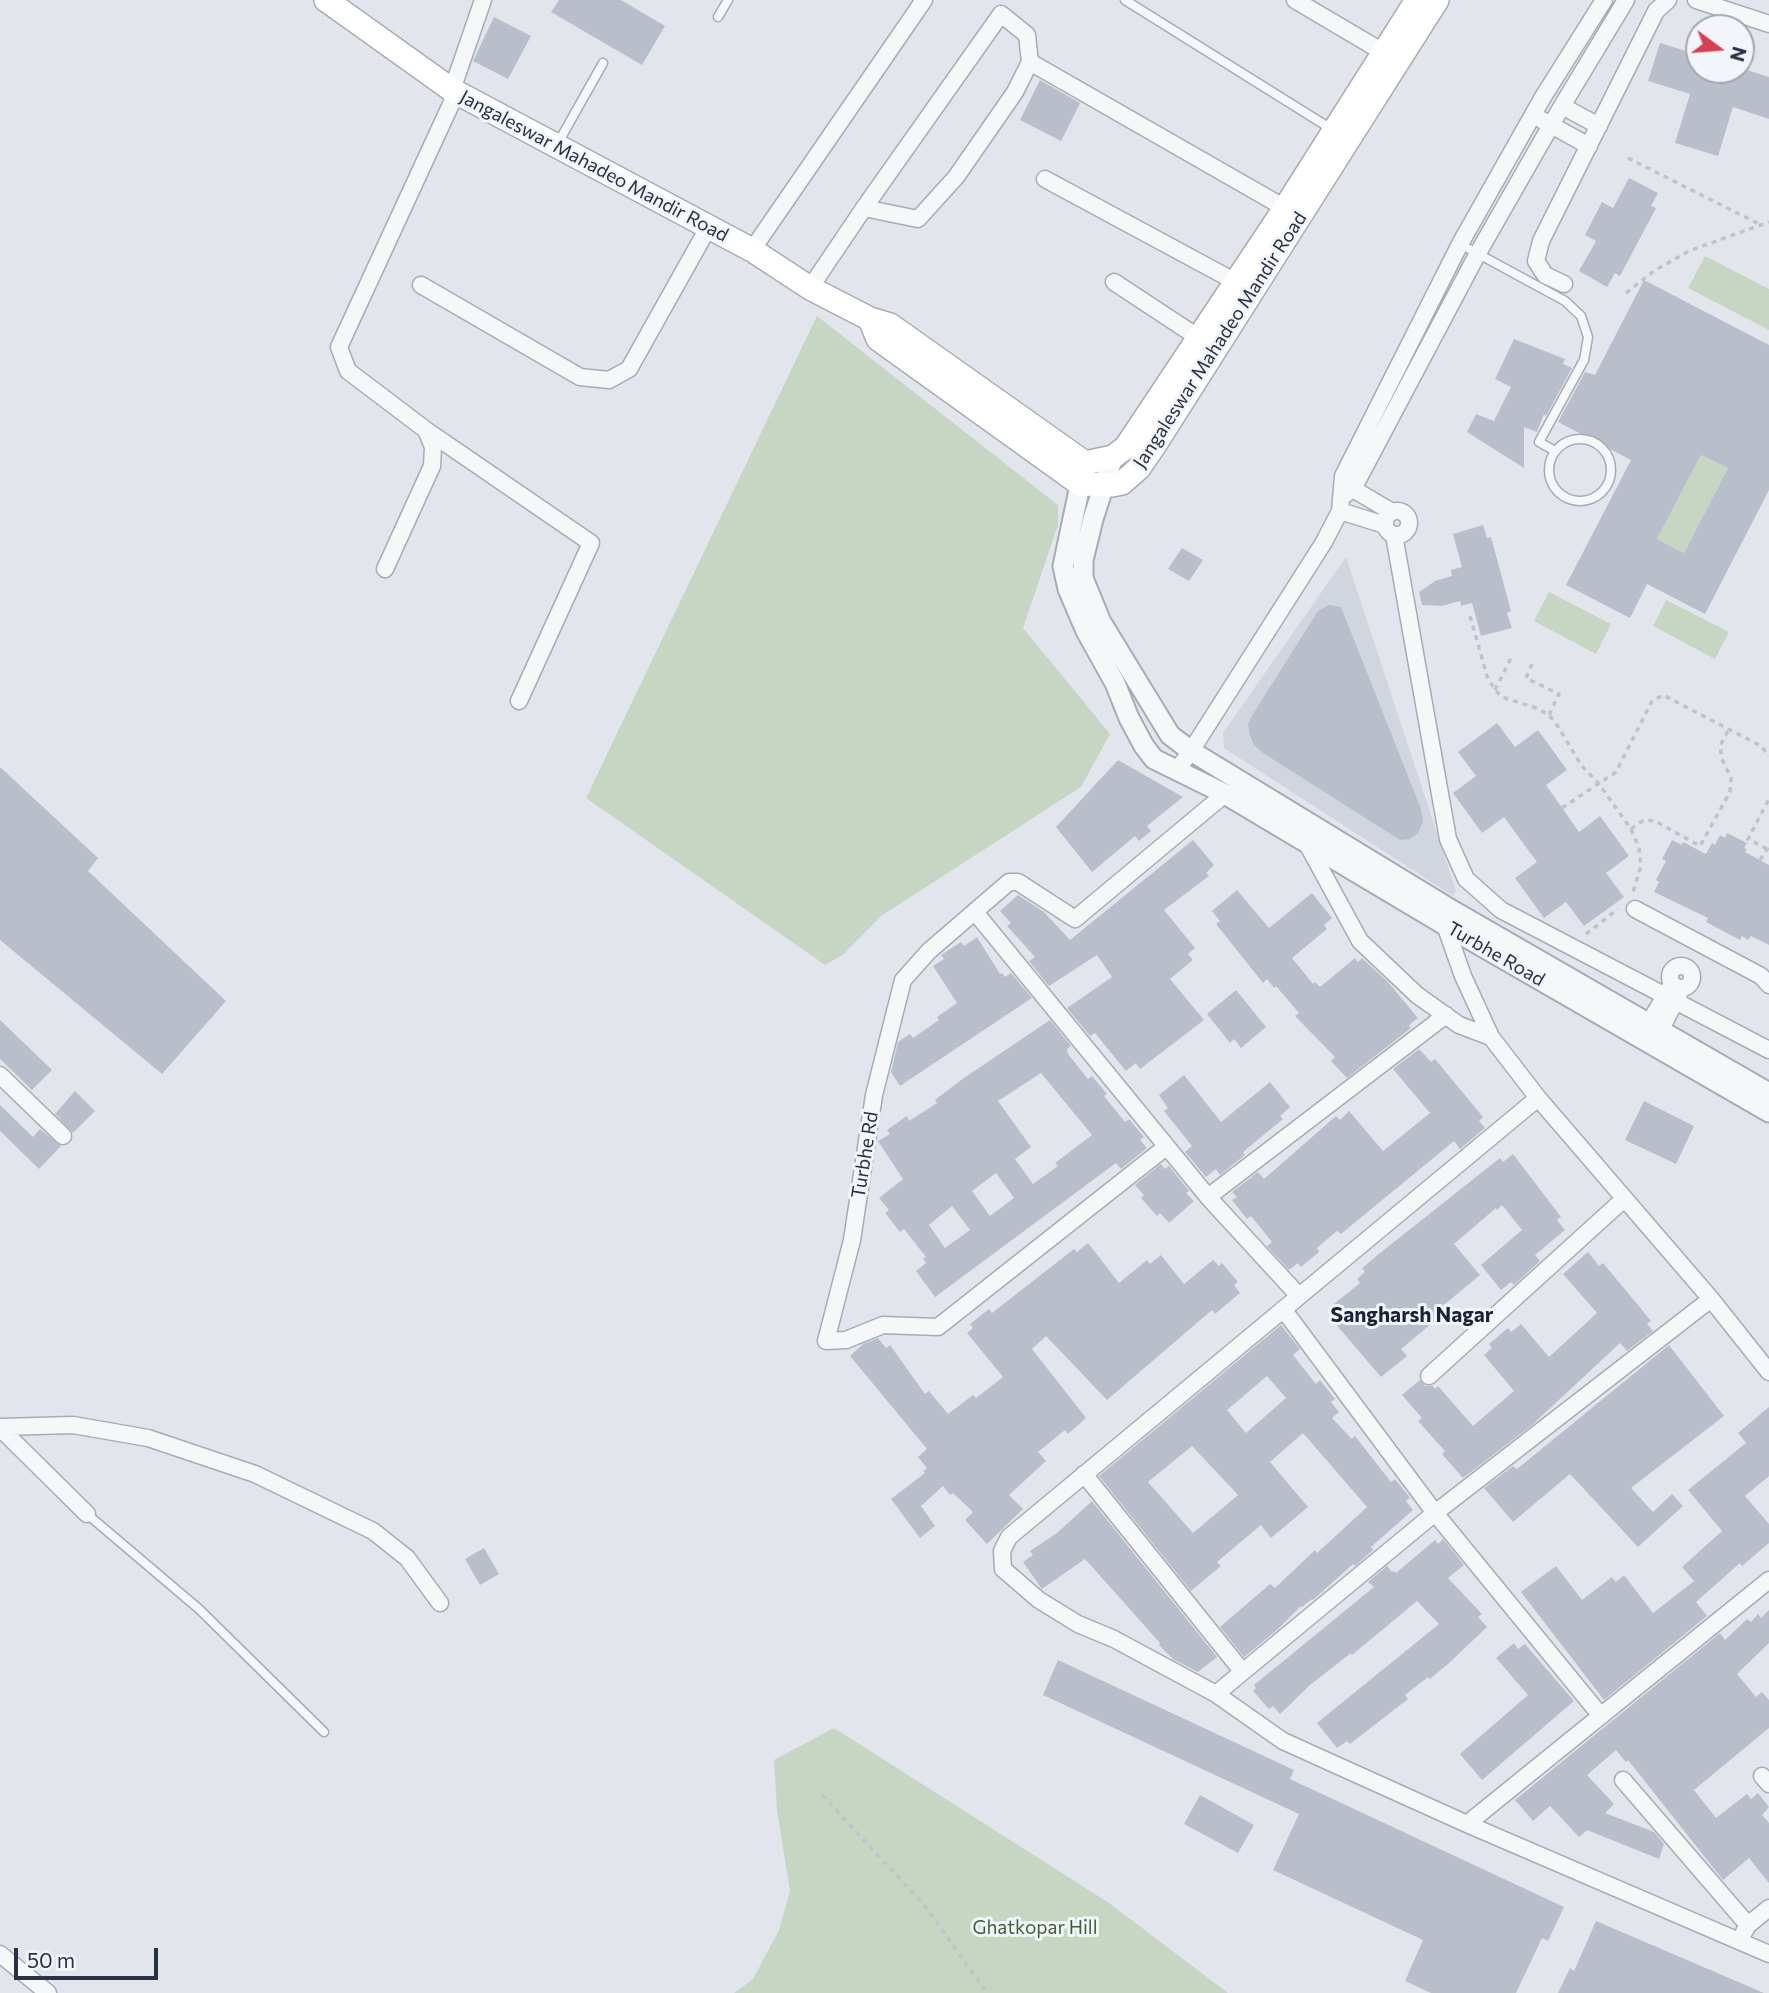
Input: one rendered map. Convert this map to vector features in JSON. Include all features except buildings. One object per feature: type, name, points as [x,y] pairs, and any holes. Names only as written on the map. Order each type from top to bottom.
[{"type":"main road","name":"Jangaleswar Mahadeo Mandir Road","points":[[326,0],[452,90],[752,250],[810,288],[870,319],[890,325],[1082,474],[1104,485],[1122,483],[1139,468],[1342,136],[1382,52],[1417,0]]},
{"type":"main road","name":"Jangaleswar Mahadeo Mandir Road","points":[[1082,474],[1114,457],[1126,447],[1285,208],[1342,136],[1437,0]]},
{"type":"street","points":[[483,0],[452,90],[452,102],[340,347],[348,371],[426,430],[590,543],[519,701]]},
{"type":"street","points":[[752,250],[924,0]]},
{"type":"street","points":[[1295,0],[1382,52]]},
{"type":"street","points":[[1177,770],[1319,550],[1346,499],[1368,444],[1460,244],[1534,114],[1604,0]]},
{"type":"street","points":[[1368,444],[1626,0]]},
{"type":"street","points":[[1564,284],[1545,275],[1536,261],[1541,241],[1656,12],[1668,0]]},
{"type":"street","points":[[1696,0],[1769,24]]},
{"type":"street","points":[[810,288],[864,208],[1001,14],[1027,35],[1030,62],[1015,92],[956,177],[918,219],[864,208]]},
{"type":"street","points":[[1030,62],[1285,208]]},
{"type":"street","points":[[1562,106],[1599,126]]},
{"type":"street","points":[[1534,114],[1588,146]]},
{"type":"street","points":[[1045,179],[1236,282]]},
{"type":"street","points":[[421,285],[580,377],[609,380],[629,369],[708,228]]},
{"type":"street","points":[[1115,282],[1199,338]]},
{"type":"street","points":[[385,569],[432,466],[433,447],[426,430]]},
{"type":"street","points":[[1114,457],[1093,519],[1083,560],[1083,578],[1101,622],[1170,734],[1191,751],[1651,1034],[1769,1093]]},
{"type":"street","name":"Turbhe Road","points":[[1082,474],[1063,566],[1068,589],[1144,746],[1154,759],[1225,794],[1445,925],[1651,1034],[1769,1112]]},
{"type":"street","points":[[1346,499],[1390,524],[1448,839],[1466,879],[1501,910],[1571,946],[1674,992],[1765,1048],[1769,1030]]},
{"type":"street","points":[[1346,499],[1390,524]]},
{"type":"street","name":"Turbhe Rd","points":[[1166,1147],[938,1327],[883,1325],[846,1340],[826,1341],[852,1240],[874,1095],[903,980],[929,951],[1009,882],[1018,881],[1075,919],[1225,794]]},
{"type":"street","points":[[1306,842],[1360,941],[1417,995],[1459,1025],[1491,1037]]},
{"type":"street","points":[[1630,903],[1760,976],[1769,985]]},
{"type":"street","points":[[975,912],[1208,1197],[1299,1296]]},
{"type":"street","points":[[1445,925],[1463,976],[1491,1037],[1538,1098],[1711,1299],[1769,1372]]},
{"type":"street","points":[[1651,1034],[1674,992]]},
{"type":"street","points":[[1208,1197],[1446,1016]]},
{"type":"street","points":[[0,1075],[63,1136]]},
{"type":"street","points":[[1538,1098],[1009,1537],[1002,1551],[1003,1569],[1039,1600],[1078,1624],[1114,1639],[1216,1694],[1283,1741],[1467,1824],[1769,1954]]},
{"type":"street","points":[[1429,1376],[1624,1199]]},
{"type":"street","points":[[1216,1694],[1435,1513],[1711,1299]]},
{"type":"street","points":[[1283,1309],[1435,1513],[1601,1716]]},
{"type":"street","points":[[0,1427],[73,1425],[148,1438],[255,1474],[373,1531],[407,1558],[440,1603]]},
{"type":"street","points":[[0,1427],[87,1514]]},
{"type":"street","points":[[1084,1474],[1242,1671]]},
{"type":"street","points":[[1467,1824],[1769,1580]]},
{"type":"street","points":[[1623,1780],[1748,1925]]},
{"type":"street","points":[[1740,1940],[1748,1925],[1769,1908]]},
{"type":"street","points":[[0,1954],[48,1993]]},
{"type":"lane","points":[[718,17],[728,0]]},
{"type":"lane","points":[[1125,0],[1342,136]]},
{"type":"lane","points":[[556,146],[603,63]]},
{"type":"lane","points":[[1460,244],[1565,301],[1581,316],[1588,337],[1584,360],[1539,442],[1555,451]]},
{"type":"lane","points":[[1582,439],[1600,447],[1607,454],[1611,474],[1602,492],[1584,501],[1564,497],[1551,481],[1549,471],[1550,460],[1555,451],[1572,440],[1582,439]]},
{"type":"lane","points":[[87,1514],[199,1609],[324,1732]]},
{"type":"path","points":[[1629,158],[1759,224]]},
{"type":"path","points":[[1626,293],[1654,271],[1689,251],[1769,222]]},
{"type":"path","points":[[1470,616],[1487,676],[1495,690],[1502,697],[1549,715],[1558,725],[1581,765],[1599,784],[1631,829],[1639,848],[1641,866],[1630,903],[1571,946]]},
{"type":"path","points":[[1495,690],[1511,658]]},
{"type":"path","points":[[1532,664],[1525,678],[1559,694],[1549,715]]},
{"type":"path","points":[[1562,808],[1616,772],[1652,701],[1663,695],[1760,746],[1769,756]]},
{"type":"path","points":[[1631,829],[1644,820],[1655,821],[1700,846],[1730,792],[1731,778],[1722,759],[1720,746],[1729,729]]},
{"type":"path","points":[[1760,860],[1768,850],[1748,839],[1769,799]]},
{"type":"path","points":[[822,1795],[926,1907],[987,1993]]},
{"type":"shaded area","points":[[1346,557],[1456,891],[1453,896],[1224,748],[1223,733]]},
{"type":"green space","points":[[1705,256],[1769,289],[1769,330],[1688,288]]},
{"type":"green space","points":[[817,316],[1058,505],[1058,525],[1023,628],[1110,734],[1081,787],[881,916],[844,954],[825,965],[586,798]]},
{"type":"green space","points":[[1701,455],[1728,468],[1684,553],[1657,539]]},
{"type":"green space","points":[[1549,592],[1611,624],[1596,654],[1534,621]]},
{"type":"green space","points":[[1666,600],[1729,632],[1715,659],[1653,626]]},
{"type":"green space","name":"Ghatkopar Hill","points":[[834,1728],[1109,1903],[1228,1993],[734,1993],[753,1979],[779,1930],[790,1891],[777,1810],[774,1760]]},
{"type":"district","name":"Sangharsh Nagar","points":[[1412,1315]]}]
